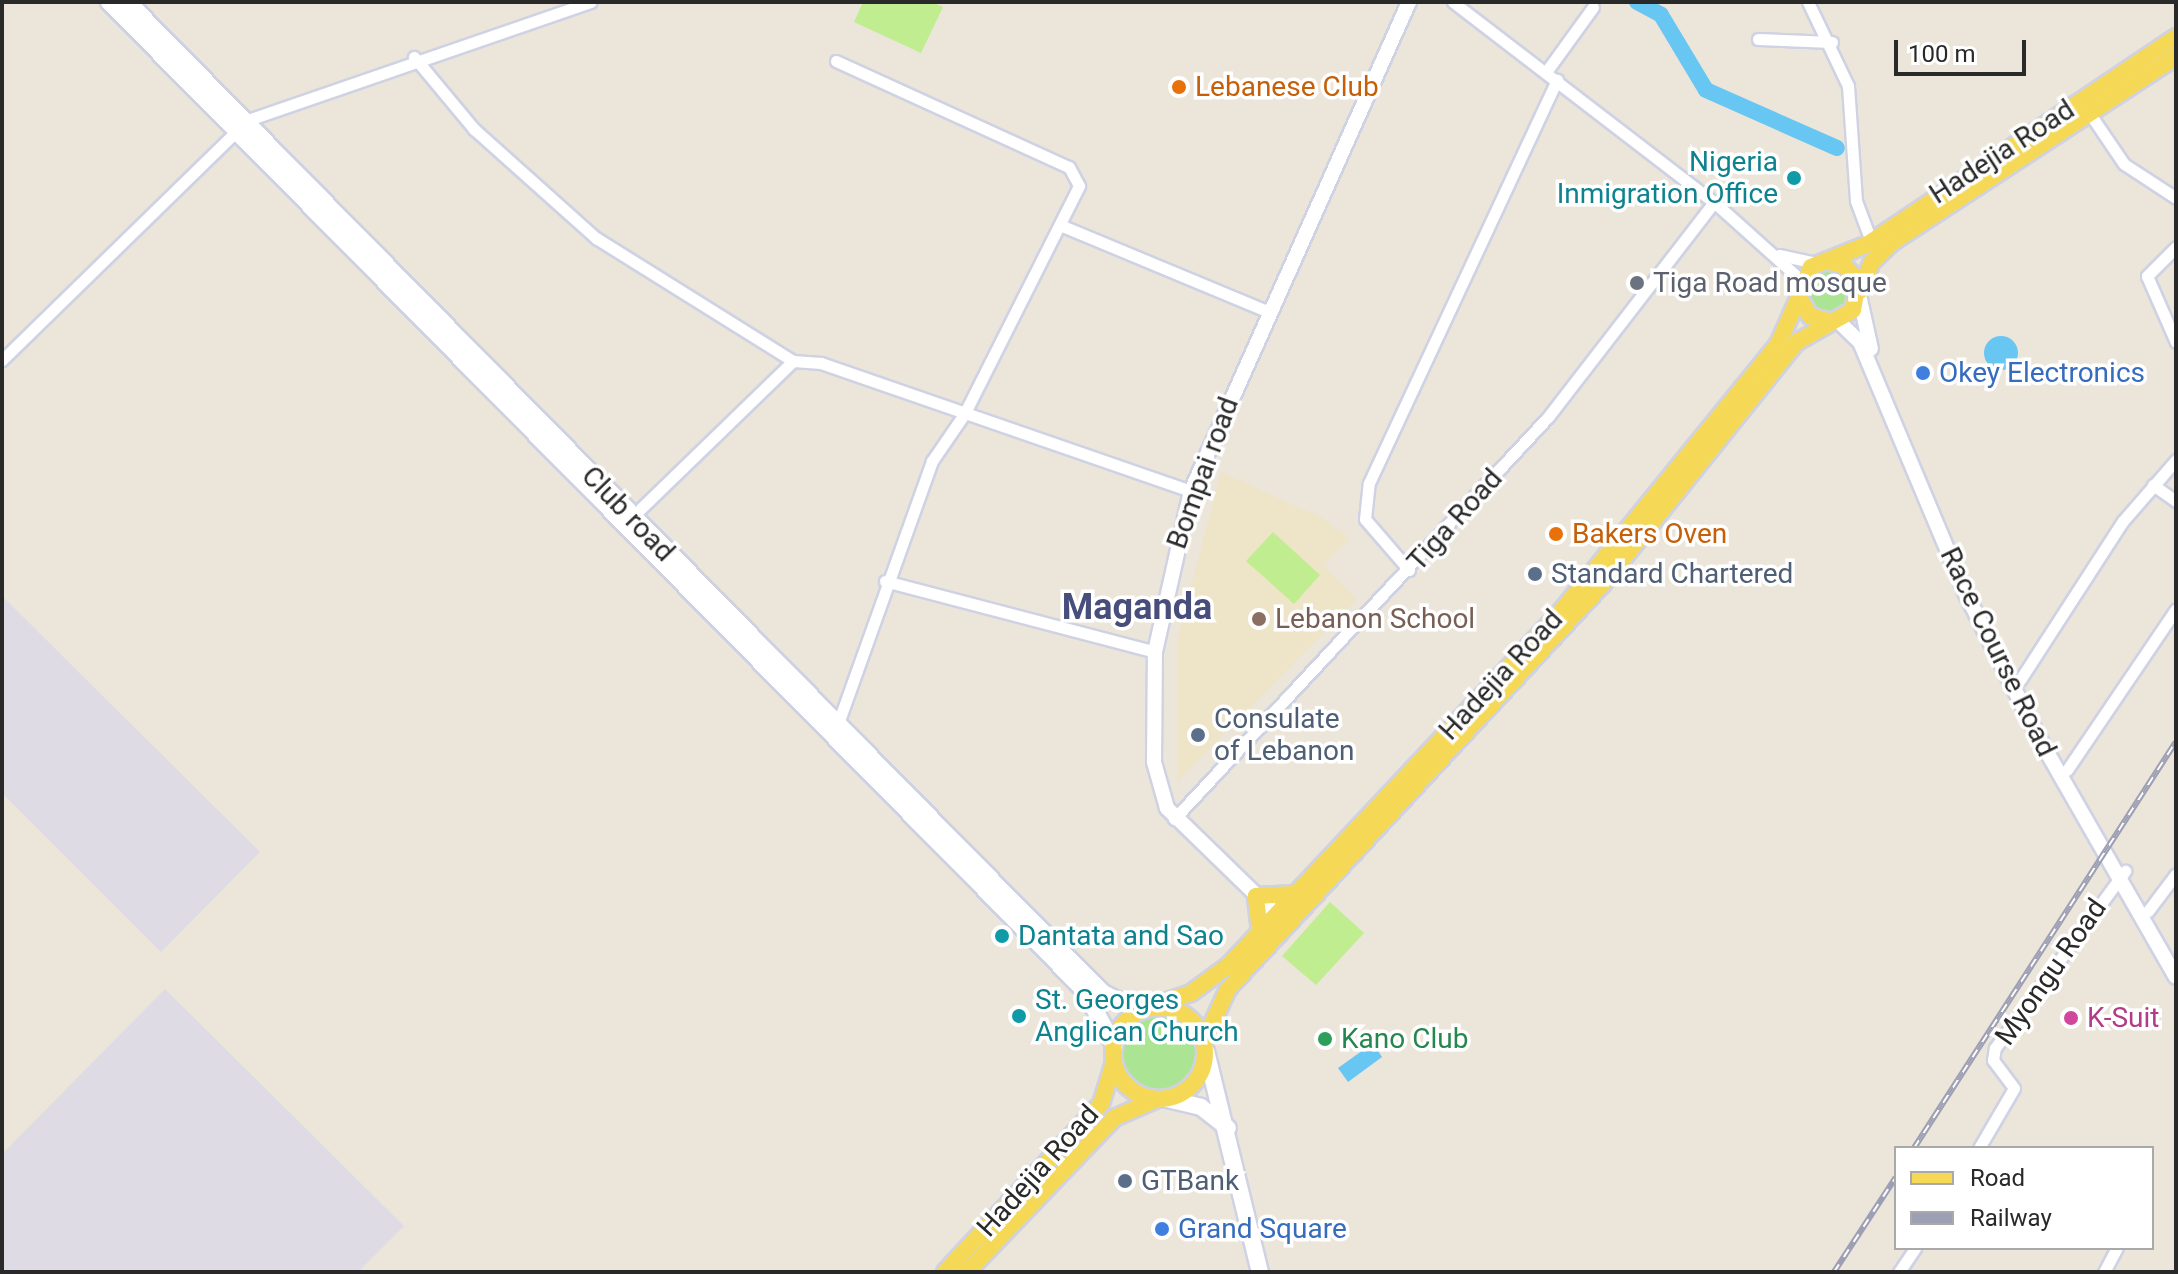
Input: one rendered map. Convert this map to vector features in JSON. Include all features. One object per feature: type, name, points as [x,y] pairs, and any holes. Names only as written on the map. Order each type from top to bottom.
[{"type":"main road","points":[[109,2],[235,133],[635,527],[1006,904],[1084,990],[1114,1053],[1124,1083],[1163,1099],[1201,1107],[1229,1129]]},
{"type":"main road","name":"Club road","points":[[128,2],[248,120],[635,527],[837,726],[1006,904],[1103,993],[1146,1009]]},
{"type":"main road","name":"Hadejia Road","points":[[1822,262],[1871,241],[2176,37]]},
{"type":"main road","name":"Hadejia Road","points":[[1860,293],[1872,262],[1893,242],[2176,57]]},
{"type":"main road","points":[[1822,262],[1853,272],[1860,293],[1834,321],[1810,316],[1800,289],[1822,262]]},
{"type":"main road","name":"Hadejia Road","points":[[1146,1009],[1209,982],[1276,914],[1648,512],[1778,344],[1800,289]]},
{"type":"main road","name":"Hadejia Road","points":[[1205,1046],[1217,1005],[1602,585],[1797,342],[1834,321]]},
{"type":"main road","points":[[1260,931],[1256,896],[1294,894]]},
{"type":"main road","points":[[1114,1053],[1146,1009],[1191,1018],[1205,1046],[1229,1129],[1260,1272]]},
{"type":"main road","points":[[1163,1099],[1195,1082],[1205,1046]]},
{"type":"main road","name":"Hadejia Road","points":[[945,1272],[1087,1121],[1110,1088],[1114,1053]]},
{"type":"main road","name":"Hadejia Road","points":[[967,1272],[1106,1125],[1163,1099]]},
{"type":"street","points":[[2,360],[248,120],[414,57],[590,2]]},
{"type":"street","name":"Bompai road","points":[[1288,927],[1174,819],[1154,762],[1155,652],[1191,491],[1267,311],[1409,2]]},
{"type":"street","points":[[1453,2],[1714,202],[1778,255],[1800,289]]},
{"type":"street","points":[[1808,2],[1832,42],[1848,86],[1856,201],[1871,241]]},
{"type":"street","points":[[1546,72],[1593,7]]},
{"type":"street","points":[[1758,39],[1832,42]]},
{"type":"street","points":[[414,57],[474,129],[596,238],[793,361],[821,363],[1191,491]]},
{"type":"street","points":[[836,61],[1069,167],[1079,186],[965,413],[932,461],[885,581],[837,726]]},
{"type":"street","points":[[1409,570],[1365,519],[1369,483],[1557,80]]},
{"type":"street","points":[[2090,114],[2124,164],[2176,198]]},
{"type":"street","name":"Tiga Road","points":[[1174,819],[1409,570],[1548,417],[1714,202]]},
{"type":"street","points":[[1060,225],[1267,311]]},
{"type":"street","points":[[2176,247],[2147,276],[2176,342]]},
{"type":"street","points":[[1778,255],[1822,262]]},
{"type":"street","name":"Race Course Road","points":[[1860,293],[1866,338],[1894,413],[2020,680],[2176,977]]},
{"type":"street","name":"Race Course Road","points":[[1834,321],[1860,342],[1967,596],[2122,873],[2148,911],[2176,962]]},
{"type":"street","points":[[635,527],[793,361]]},
{"type":"street","points":[[2020,680],[2153,485],[2176,460]]},
{"type":"street","points":[[2153,485],[2176,501]]},
{"type":"street","points":[[885,581],[1155,652]]},
{"type":"street","points":[[2067,770],[2176,609]]},
{"type":"street","name":"Myongu Road","points":[[1980,1146],[2014,1088],[1996,1065],[1995,1048],[2122,873]]},
{"type":"street","points":[[2148,911],[2176,874]]},
{"type":"street","points":[[1899,1272],[1914,1250]]},
{"type":"street","points":[[2104,1272],[2116,1250]]},
{"type":"shaded area","name":"Lebanon School","points":[[1221,472],[1325,519],[1349,539],[1323,565],[1357,599],[1177,782],[1177,639]]},
{"type":"shaded area","points":[[2,596],[260,852],[161,952],[2,793]]},
{"type":"shaded area","points":[[165,989],[404,1226],[358,1272],[2,1272],[2,1154]]},
{"type":"green space","points":[[863,2],[932,2],[943,7],[921,53],[854,22]]},
{"type":"green space","points":[[1829,269],[1844,276],[1851,291],[1844,306],[1829,313],[1814,306],[1807,291],[1814,276]]},
{"type":"green space","points":[[1273,532],[1320,575],[1294,604],[1246,561]]},
{"type":"green space","points":[[1330,902],[1364,933],[1316,985],[1282,956]]},
{"type":"green space","points":[[1161,1015],[1176,1018],[1188,1026],[1196,1038],[1199,1053],[1196,1068],[1188,1080],[1176,1088],[1161,1091],[1146,1088],[1134,1080],[1126,1068],[1123,1053],[1126,1038],[1134,1026],[1146,1018]]},
{"type":"water","points":[[2001,336],[2013,341],[2018,353],[2013,365],[2001,370],[1989,365],[1984,353],[1989,341]]},
{"type":"water","points":[[1373,1043],[1382,1057],[1348,1082],[1338,1068]]},
{"type":"waterway","points":[[1637,2],[1661,15],[1706,90],[1837,148]]},
{"type":"railway","points":[[1915,1146],[2176,742]]},
{"type":"railway","points":[[1834,1272],[1894,1180]]},
{"type":"place","name":"Lebanese Club","points":[[1179,87]]},
{"type":"place","name":"Nigeria Inmigration Office","points":[[1794,178]]},
{"type":"place","name":"Tiga Road mosque","points":[[1637,283]]},
{"type":"place","name":"Okey Electronics","points":[[1923,373]]},
{"type":"place","name":"Bakers Oven","points":[[1556,534]]},
{"type":"place","name":"Standard Chartered","points":[[1535,574]]},
{"type":"place","name":"Lebanon School","points":[[1259,619]]},
{"type":"place","name":"Consulate of Lebanon","points":[[1198,735]]},
{"type":"place","name":"Dantata and Sao","points":[[1002,936]]},
{"type":"place","name":"St. Georges Anglican Church","points":[[1019,1016]]},
{"type":"place","name":"K-Suit","points":[[2071,1018]]},
{"type":"place","name":"Kano Club","points":[[1325,1039]]},
{"type":"place","name":"GTBank","points":[[1125,1181]]},
{"type":"place","name":"Grand Square","points":[[1162,1229]]},
{"type":"district","name":"Maganda","points":[[1137,608]]}]
